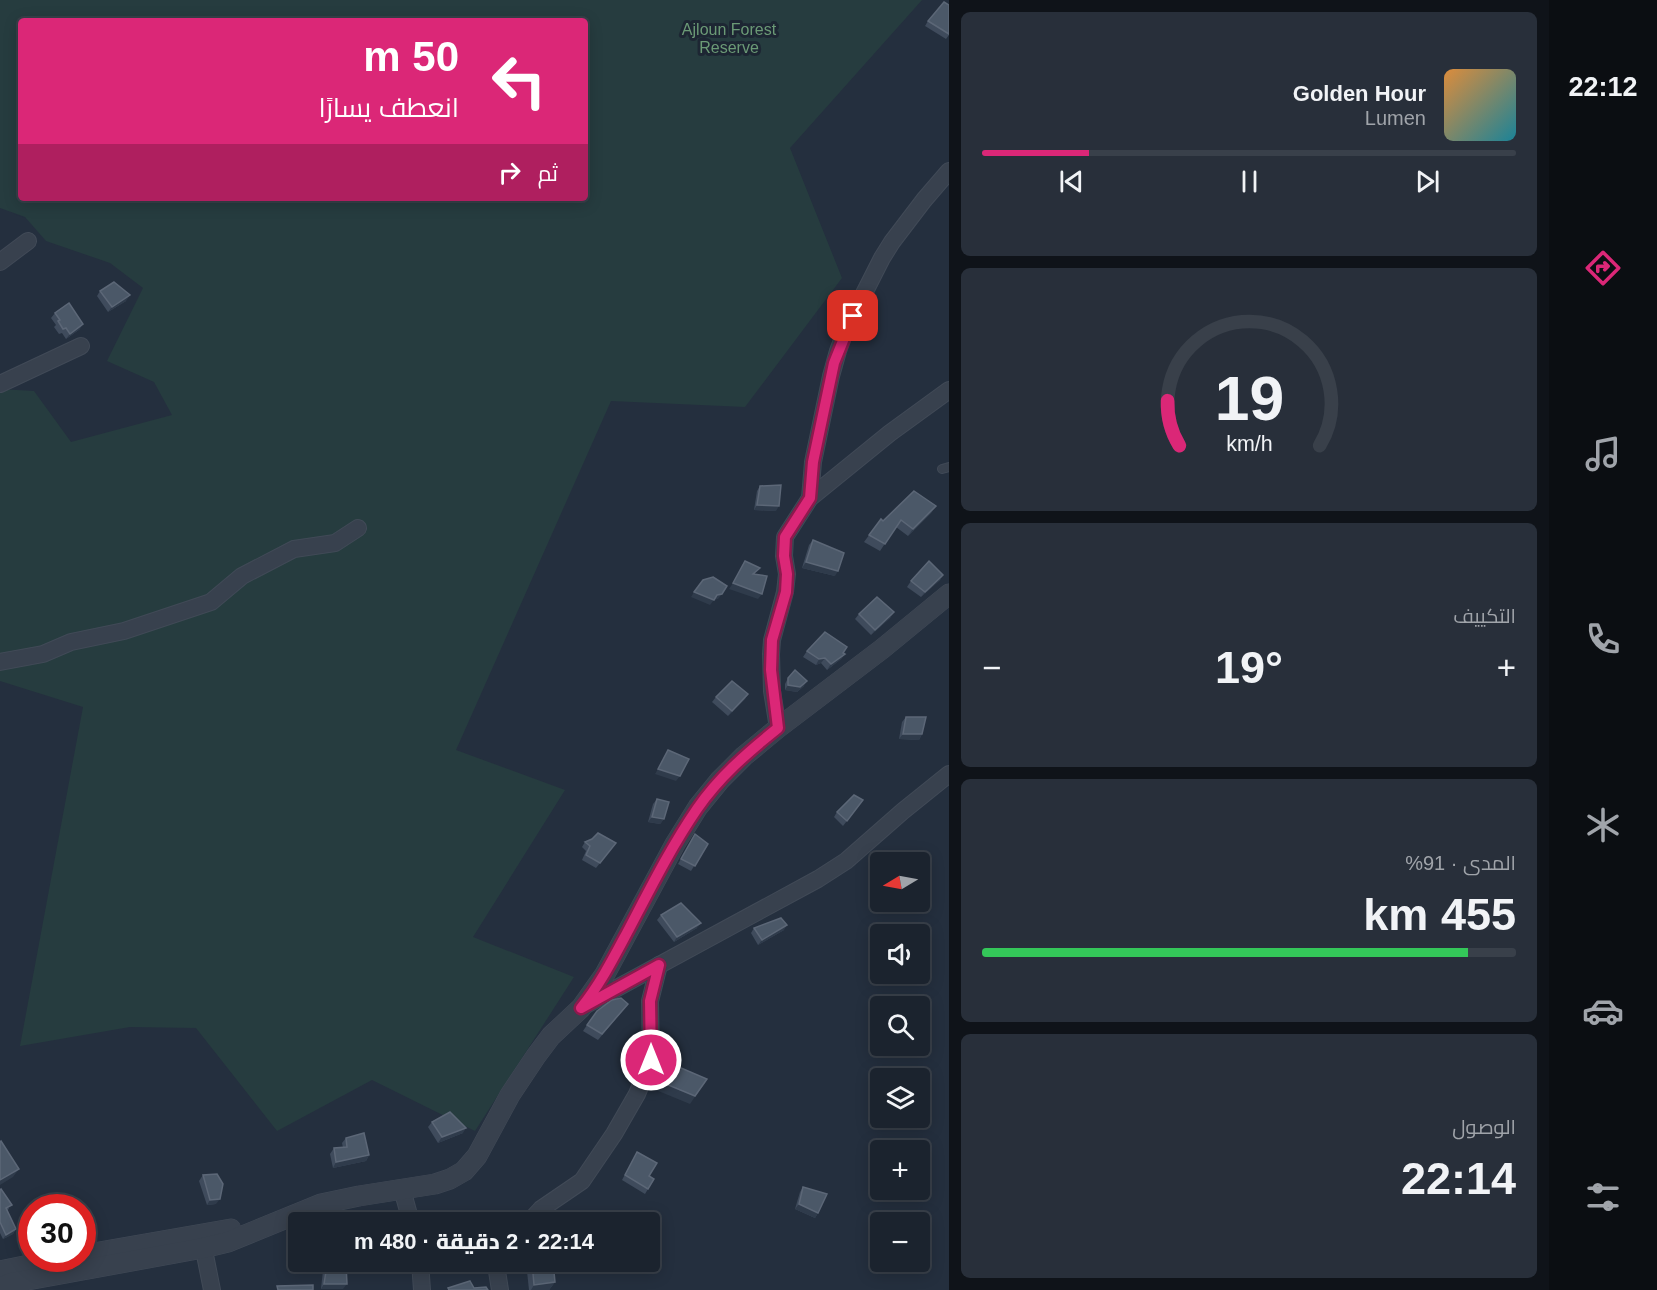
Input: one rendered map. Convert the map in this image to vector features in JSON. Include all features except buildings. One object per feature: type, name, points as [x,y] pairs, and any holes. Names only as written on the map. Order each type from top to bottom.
[{"type":"street","points":[[810,498],[813,462],[831,376],[846,329],[892,242],[949,171]]},
{"type":"street","points":[[0,262],[28,241]]},
{"type":"street","points":[[0,384],[81,346]]},
{"type":"street","points":[[778,728],[771,670],[772,640],[786,592],[785,537],[810,498],[949,390]]},
{"type":"street","points":[[0,662],[43,654],[71,642],[124,631],[210,602],[242,576],[294,549],[335,543],[358,528]]},
{"type":"street","points":[[3,1274],[202,1241],[260,1222],[278,1221],[321,1204],[435,1184],[464,1171],[477,1156],[510,1095],[536,1056],[551,1036],[581,1008],[605,974],[675,844],[698,807],[744,756],[949,594]]},
{"type":"street","points":[[581,1008],[828,873],[846,861],[949,774]]},
{"type":"street","points":[[538,1212],[582,1181],[614,1134],[637,1094],[651,1060],[650,1001],[659,965]]},
{"type":"street","points":[[402,1189],[408,1212]]},
{"type":"street","points":[[96,1253],[202,1241]]},
{"type":"street","points":[[202,1241],[212,1290]]},
{"type":"street","points":[[3,1274],[18,1270]]},
{"type":"street","points":[[421,1272],[422,1290]]},
{"type":"street","points":[[498,1272],[500,1290]]},
{"type":"green space","name":"Ajloun Forest Reserve","points":[[0,0],[922,0],[790,148],[842,278],[745,407],[611,401],[456,750],[565,790],[473,937],[574,977],[475,1131],[372,1080],[277,1131],[196,1028],[130,1027],[20,1046],[83,707],[0,681],[0,389],[34,391],[71,442],[172,415],[154,382],[107,361],[143,288],[110,263],[46,241],[25,217],[0,208]]},
{"type":"route","points":[[651,1060],[650,1001],[659,965],[581,1008],[605,974],[675,844],[698,807],[744,756],[778,728],[772,691],[772,640],[786,592],[785,537],[810,498],[813,462],[834,363],[853,316]]}]
